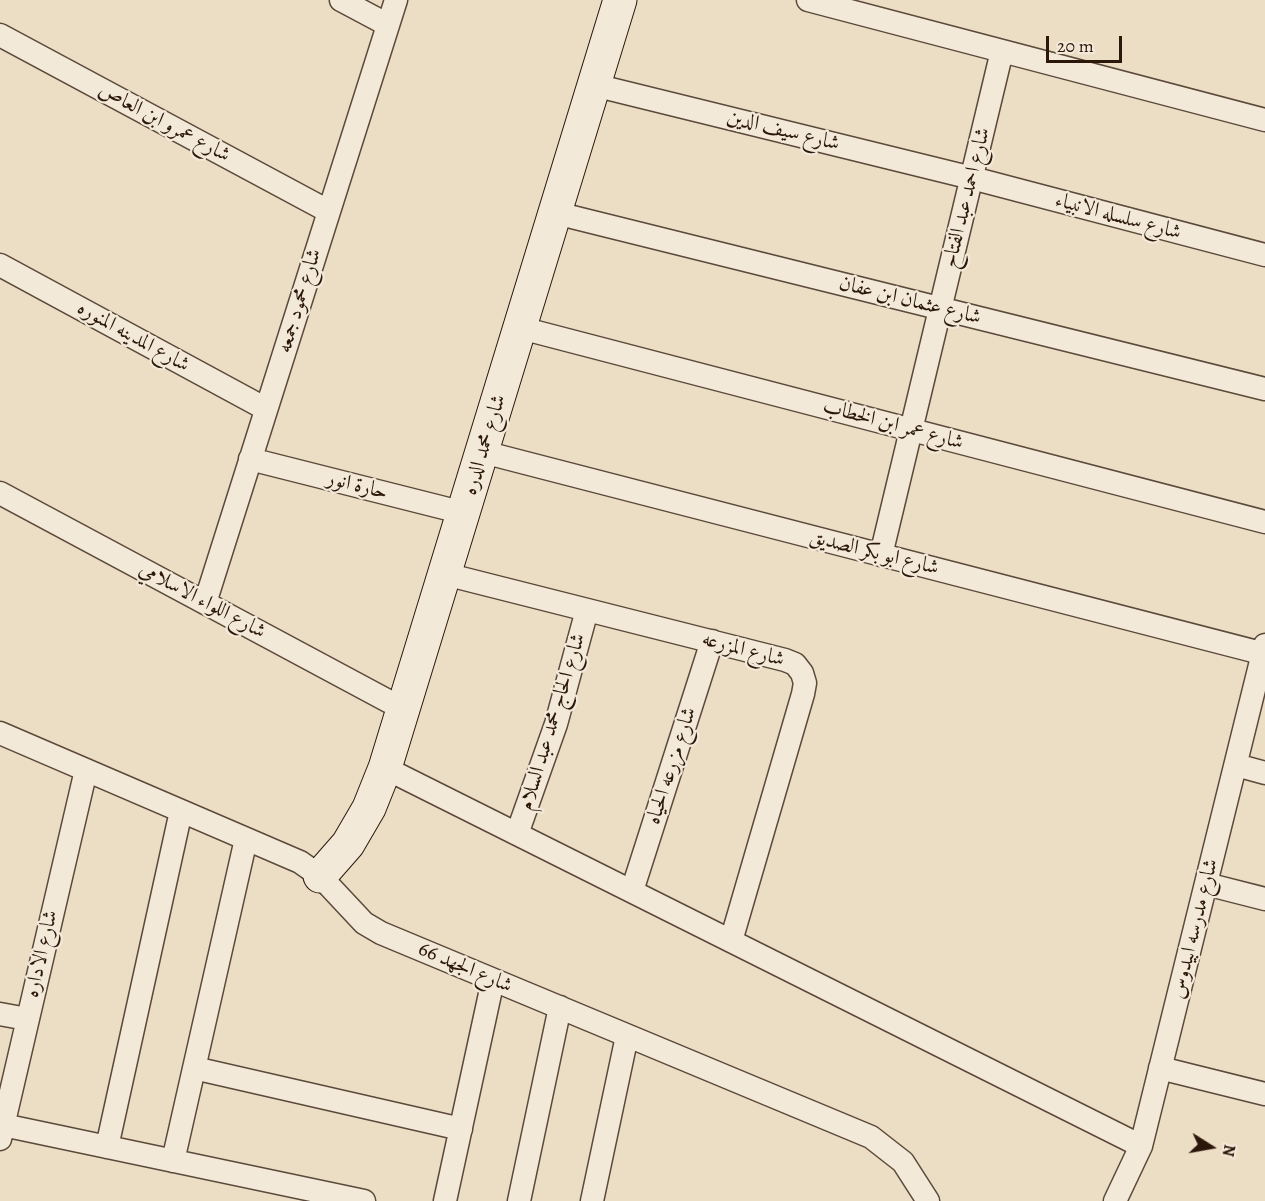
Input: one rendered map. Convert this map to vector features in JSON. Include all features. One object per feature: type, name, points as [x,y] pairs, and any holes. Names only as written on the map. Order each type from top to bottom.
[{"type":"street","points":[[341,0],[388,25]]},
{"type":"street","name":"شارع محمود جمعه","points":[[205,603],[396,0]]},
{"type":"street","name":"شارع محمد الدره","points":[[320,876],[348,844],[364,817],[386,768],[620,0]]},
{"type":"street","points":[[807,0],[1265,120]]},
{"type":"street","name":"شارع عمرو ابن العاص","points":[[0,35],[328,211]]},
{"type":"street","name":"شارع احمد عبد الفتاح","points":[[881,555],[1002,51]]},
{"type":"street","name":"شارع سيف الدين","points":[[594,85],[972,178]]},
{"type":"street","name":"شارع سلسله الانبياء","points":[[972,178],[1265,255]]},
{"type":"street","name":"شارع عثمان ابن عفان","points":[[556,213],[1265,389]]},
{"type":"street","name":"شارع المدينه المنوره","points":[[0,265],[266,409]]},
{"type":"street","name":"شارع عمر ابن الخطاب","points":[[521,328],[1265,522]]},
{"type":"street","name":"شارع ابو بكر الصديق","points":[[483,452],[1264,651]]},
{"type":"street","name":"حارة انور","points":[[250,459],[464,513]]},
{"type":"street","name":"شارع اللواء الاسلامي","points":[[0,493],[403,709]]},
{"type":"street","name":"شارع المزرعه","points":[[445,574],[795,664],[802,673],[805,683],[731,941]]},
{"type":"street","name":"شارع الحاج محمد عبد السلام","points":[[517,834],[556,724],[587,610]]},
{"type":"street","name":"شارع مزرعه الحياه","points":[[632,891],[712,641]]},
{"type":"street","name":"شارع مدرسه ابيدوس","points":[[1115,1201],[1141,1146],[1264,651]]},
{"type":"street","name":"شارع الجهد 66","points":[[0,733],[300,862],[320,876],[350,910],[381,933],[871,1137],[903,1162],[928,1201]]},
{"type":"street","points":[[1236,765],[1265,773]]},
{"type":"street","points":[[386,768],[1141,1146]]},
{"type":"street","name":"شارع الاداره","points":[[2,1132],[86,770]]},
{"type":"street","points":[[107,1147],[181,811]]},
{"type":"street","points":[[173,1161],[246,839]]},
{"type":"street","points":[[1206,884],[1265,899]]},
{"type":"street","points":[[445,1201],[493,980]]},
{"type":"street","points":[[519,1201],[560,1007]]},
{"type":"street","points":[[0,1014],[27,1019]]},
{"type":"street","points":[[592,1201],[627,1036]]},
{"type":"street","points":[[194,1068],[461,1129]]},
{"type":"street","points":[[1160,1068],[1265,1094]]},
{"type":"street","points":[[2,1132],[107,1147],[349,1200]]}]
